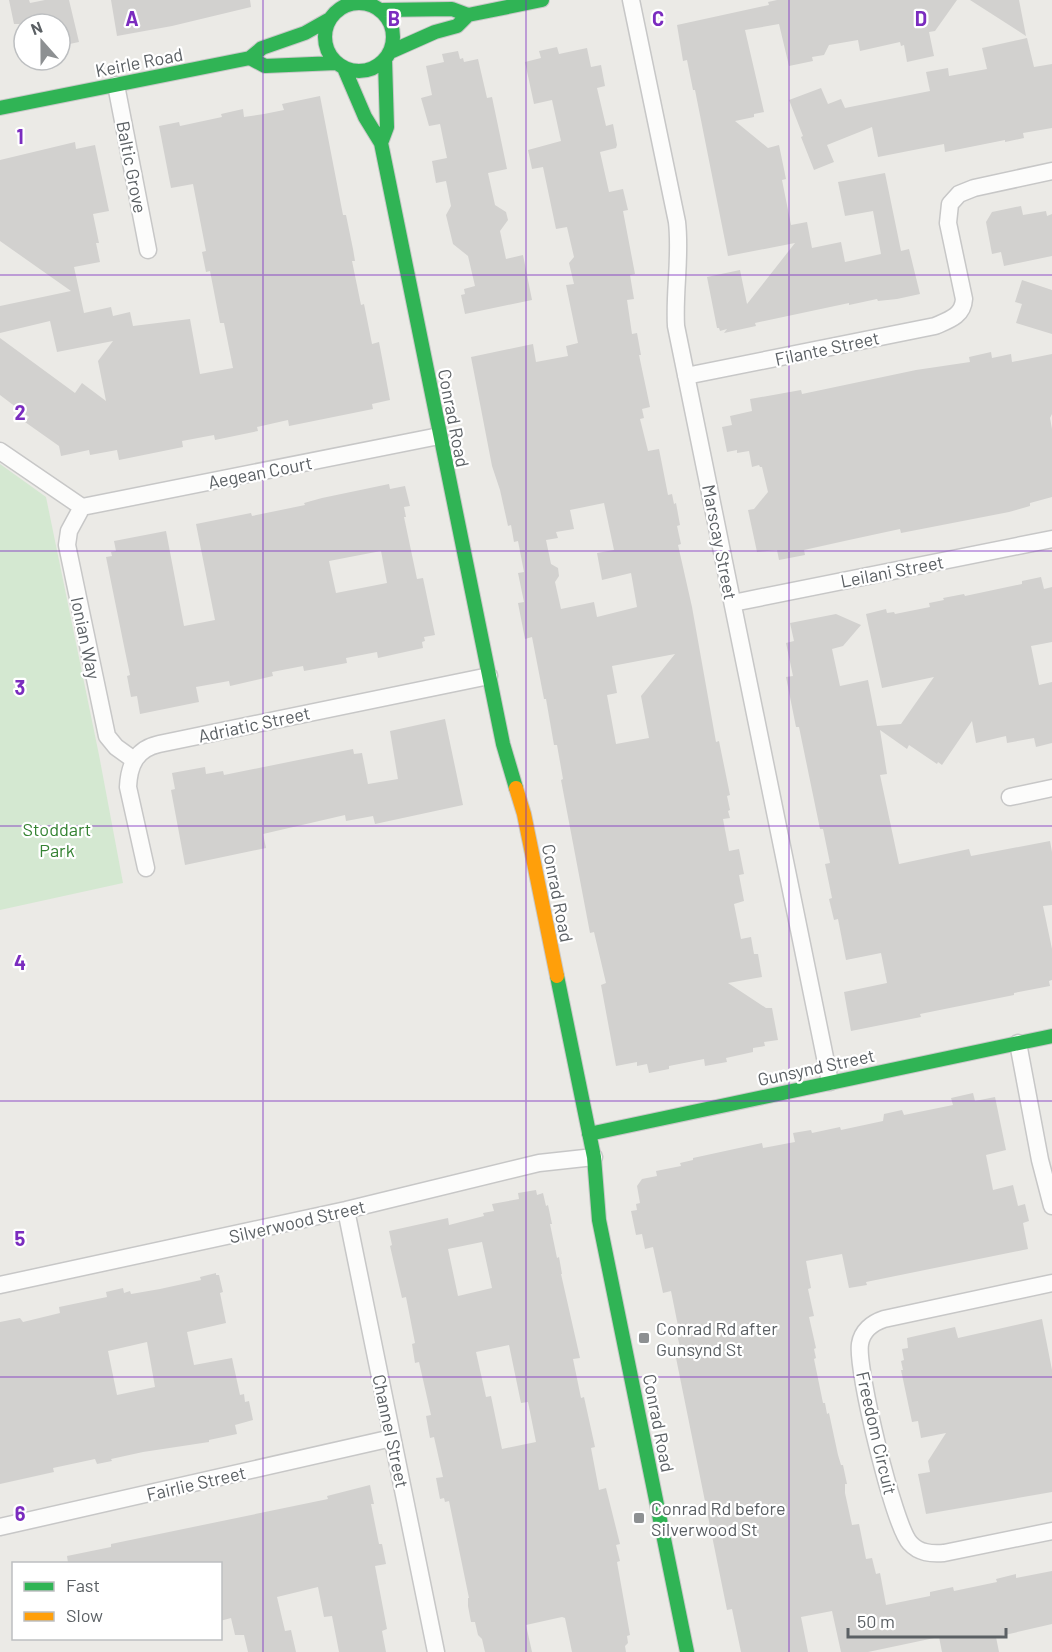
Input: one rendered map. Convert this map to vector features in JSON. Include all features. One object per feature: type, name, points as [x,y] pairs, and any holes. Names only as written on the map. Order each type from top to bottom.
[{"type":"street","points":[[468,15],[457,26],[435,32],[387,56],[378,66],[361,71],[340,65],[330,56],[324,38],[331,11],[348,4],[365,3],[452,9],[468,15],[542,0]]},
{"type":"street","name":"Marscay Street","points":[[631,0],[677,222],[679,262],[675,303],[676,326],[830,1082]]},
{"type":"street","points":[[375,5],[391,25],[393,34],[387,56]]},
{"type":"street","name":"Keirle Road","points":[[0,108],[250,58],[262,48],[305,33],[331,11]]},
{"type":"street","name":"Conrad Road","points":[[381,143],[387,127],[387,56]]},
{"type":"street","name":"Keirle Road","points":[[250,58],[266,66],[340,65]]},
{"type":"street","name":"Conrad Road","points":[[340,65],[356,92],[369,129],[381,143],[503,744],[524,814],[594,1157],[599,1220],[687,1652]]},
{"type":"street","name":"Baltic Grove","points":[[116,85],[148,250]]},
{"type":"street","name":"Filante Street","points":[[686,376],[935,326],[952,319],[966,311],[948,223],[950,204],[959,194],[974,188],[1052,171]]},
{"type":"street","name":"Aegean Court","points":[[82,507],[439,436]]},
{"type":"street","points":[[0,450],[82,507]]},
{"type":"street","name":"Ionian Way","points":[[82,507],[69,531],[67,544],[69,556],[107,736],[134,760]]},
{"type":"street","name":"Leilani Street","points":[[733,603],[1052,539]]},
{"type":"street","name":"Adriatic Street","points":[[134,760],[145,749],[159,744],[489,676]]},
{"type":"street","points":[[134,760],[128,787],[146,868]]},
{"type":"street","points":[[1010,797],[1052,788]]},
{"type":"street","name":"Gunsynd Street","points":[[588,1134],[1052,1036]]},
{"type":"street","points":[[1018,1043],[1040,1160],[1052,1206]]},
{"type":"street","name":"Silverwood Street","points":[[0,1285],[346,1210],[539,1163],[594,1157]]},
{"type":"street","name":"Channel Street","points":[[346,1210],[436,1652]]},
{"type":"street","name":"Freedom Circuit","points":[[1052,1283],[884,1318],[867,1329],[859,1346],[873,1427],[901,1528],[912,1546],[926,1553],[944,1553],[1052,1531]]},
{"type":"street","name":"Fairlie Street","points":[[0,1527],[392,1438]]},
{"type":"green space","name":"Stoddart Park","points":[[0,464],[46,497],[123,883],[0,910]]},
{"type":"building","points":[[9,0],[29,0],[30,3],[45,0],[69,0],[72,12],[12,12],[12,14]]},
{"type":"building","points":[[111,0],[250,0],[251,7],[172,26],[117,36]]},
{"type":"building","points":[[777,0],[957,0],[935,31],[929,32],[934,56],[907,62],[904,45],[901,46],[900,42],[860,51],[858,40],[829,45],[824,55],[812,57],[813,61],[789,66],[779,24],[745,30],[764,112],[754,114],[754,117],[735,121],[768,148],[779,145],[786,179],[782,180],[791,225],[807,222],[812,248],[841,242],[845,262],[881,254],[873,211],[845,216],[838,182],[885,173],[901,251],[909,249],[920,294],[897,299],[878,301],[877,299],[849,305],[849,303],[755,323],[756,326],[724,333],[727,329],[720,331],[717,328],[707,277],[740,270],[747,304],[795,243],[728,256],[695,90],[693,90],[687,60],[683,61],[677,25],[769,5],[768,2]]},
{"type":"building","points":[[970,0],[1019,0],[1026,36]]},
{"type":"building","points":[[72,13],[79,42],[72,43]]},
{"type":"building","points":[[1027,38],[1034,67],[1052,64],[1052,128],[1023,133],[1024,138],[945,152],[944,144],[878,157],[872,127],[827,145],[834,162],[814,170],[789,100],[821,88],[828,104],[841,99],[845,108],[930,91],[926,72],[948,68],[949,76],[987,69],[982,48]]},
{"type":"building","points":[[557,47],[559,54],[587,48],[591,67],[601,65],[605,86],[597,88],[606,126],[613,124],[617,145],[616,148],[600,152],[609,192],[623,189],[628,210],[623,211],[635,274],[630,275],[634,299],[627,300],[632,334],[637,333],[641,355],[639,355],[650,407],[642,409],[644,418],[640,419],[648,451],[659,449],[668,495],[672,494],[674,504],[676,503],[681,544],[678,545],[692,607],[716,742],[719,741],[730,795],[727,796],[730,818],[723,819],[729,851],[739,849],[744,874],[739,875],[744,901],[734,904],[741,939],[751,937],[754,954],[758,954],[762,977],[728,983],[766,1008],[772,1008],[778,1040],[764,1042],[765,1046],[753,1048],[753,1052],[726,1058],[727,1062],[705,1066],[704,1059],[669,1066],[669,1069],[649,1073],[647,1064],[637,1066],[637,1062],[616,1066],[601,985],[606,983],[594,932],[590,933],[561,780],[563,779],[557,745],[554,745],[532,637],[525,639],[518,603],[524,602],[518,573],[524,572],[518,541],[514,542],[511,525],[508,526],[492,466],[471,357],[533,344],[536,362],[568,356],[566,346],[578,343],[566,285],[574,284],[569,263],[574,257],[567,227],[556,229],[543,167],[532,169],[528,150],[561,141],[552,100],[534,104],[525,62],[541,58],[539,51]],"holes":[[[604,503],[614,550],[597,553],[602,580],[631,573],[637,607],[597,617],[594,602],[561,609],[555,582],[559,576],[558,568],[551,564],[546,540],[558,538],[556,532],[574,529],[570,510]],[[675,654],[641,696],[649,738],[616,744],[607,695],[617,693],[612,666]]]},
{"type":"building","points":[[458,51],[460,59],[463,58],[464,62],[478,59],[487,98],[492,97],[507,169],[488,173],[495,205],[506,212],[508,220],[500,231],[506,259],[523,255],[532,300],[465,314],[461,295],[465,294],[464,289],[475,286],[468,256],[453,244],[446,215],[451,206],[446,181],[436,183],[432,161],[447,158],[440,124],[429,126],[421,98],[432,95],[426,66],[444,62],[442,54]]},
{"type":"building","points":[[320,96],[343,215],[346,215],[353,249],[355,261],[352,261],[361,305],[364,304],[372,344],[379,342],[390,400],[372,404],[373,409],[289,426],[288,420],[257,427],[258,431],[215,440],[214,435],[182,441],[183,447],[119,460],[117,450],[90,455],[89,450],[61,456],[59,446],[25,422],[29,417],[0,395],[0,338],[75,393],[82,383],[106,401],[98,361],[113,341],[57,352],[50,321],[0,333],[0,306],[71,291],[0,241],[0,160],[75,142],[76,149],[95,145],[109,211],[93,214],[100,262],[74,267],[84,313],[111,307],[113,316],[130,312],[133,326],[190,319],[200,374],[233,368],[224,323],[220,323],[210,271],[206,272],[202,252],[206,251],[193,184],[171,188],[159,126],[179,122],[180,126],[222,117],[221,114],[243,109],[244,117],[264,114],[284,110],[282,104]]},
{"type":"building","points":[[1021,206],[1023,215],[1046,211],[1047,216],[1052,214],[1052,256],[1004,266],[1001,252],[992,254],[986,222],[992,212]]},
{"type":"building","points":[[1022,280],[1052,290],[1052,334],[1016,323],[1022,304],[1015,302]]},
{"type":"building","points":[[991,352],[992,358],[1011,354],[1012,362],[1052,354],[1052,414],[1050,418],[1052,497],[1009,512],[901,533],[900,529],[804,550],[805,555],[779,560],[777,550],[757,552],[748,510],[754,509],[768,492],[762,467],[759,465],[752,467],[749,451],[727,452],[722,427],[732,425],[730,416],[752,411],[750,399],[801,390],[802,394],[916,370],[970,362],[969,357]]},
{"type":"building","points":[[389,484],[390,489],[405,486],[410,506],[404,507],[406,517],[404,517],[417,579],[423,578],[435,635],[424,637],[423,648],[378,658],[377,652],[346,658],[347,663],[304,671],[303,666],[272,672],[273,676],[230,686],[229,681],[196,687],[199,702],[140,714],[137,696],[131,697],[127,676],[130,675],[106,557],[112,556],[111,552],[116,551],[114,541],[166,531],[184,626],[215,620],[196,524],[251,513],[252,516],[305,505],[304,503]],"holes":[[[381,551],[387,583],[336,593],[329,561]]]},
{"type":"building","points":[[1041,577],[1044,589],[1052,587],[1052,642],[1031,646],[1039,685],[1052,682],[1052,743],[1036,747],[1034,738],[1007,743],[1006,736],[976,743],[972,721],[942,765],[909,745],[907,749],[880,730],[887,774],[880,775],[899,864],[969,849],[971,856],[1050,841],[1052,905],[1043,906],[1052,949],[1050,986],[851,1031],[844,992],[887,983],[881,953],[846,960],[838,919],[834,920],[825,864],[830,863],[823,829],[820,829],[786,677],[793,676],[786,643],[794,641],[790,623],[836,614],[861,625],[843,646],[832,649],[840,686],[868,680],[877,726],[901,724],[934,677],[882,688],[866,614],[886,609],[887,613],[894,612],[895,614],[930,607],[929,603],[944,600],[943,598],[964,594],[965,596],[1022,584],[1022,581]]},
{"type":"building","points":[[445,719],[463,805],[375,824],[373,816],[346,821],[345,815],[263,834],[266,848],[185,865],[171,790],[175,789],[172,773],[205,767],[206,774],[223,771],[224,775],[353,749],[354,754],[362,753],[368,784],[398,779],[390,731]]},
{"type":"building","points":[[973,1093],[975,1101],[995,1097],[1006,1150],[986,1155],[993,1190],[1013,1185],[1018,1206],[1025,1204],[1029,1221],[1023,1223],[1028,1249],[866,1282],[867,1285],[849,1288],[842,1254],[806,1261],[811,1288],[808,1289],[814,1316],[809,1317],[816,1348],[814,1359],[823,1403],[825,1403],[827,1414],[829,1413],[838,1455],[843,1465],[847,1484],[845,1484],[845,1493],[852,1525],[859,1524],[866,1559],[872,1558],[876,1574],[880,1573],[886,1605],[930,1596],[930,1592],[953,1587],[954,1591],[997,1582],[996,1579],[1016,1574],[1016,1578],[1052,1571],[1052,1624],[996,1637],[999,1652],[942,1652],[939,1637],[868,1652],[841,1652],[832,1611],[801,1617],[808,1652],[741,1652],[732,1609],[727,1610],[674,1348],[680,1347],[671,1291],[663,1293],[653,1247],[645,1249],[642,1234],[636,1235],[631,1211],[637,1210],[636,1204],[640,1203],[637,1186],[642,1179],[657,1176],[656,1171],[681,1166],[680,1163],[693,1160],[693,1158],[762,1143],[763,1148],[795,1142],[793,1133],[811,1130],[812,1133],[840,1127],[841,1130],[883,1121],[884,1114],[902,1110],[904,1115],[953,1105],[951,1098]]},
{"type":"building","points":[[536,1190],[537,1195],[543,1193],[546,1206],[548,1205],[557,1258],[559,1257],[580,1358],[573,1359],[595,1447],[591,1448],[599,1490],[606,1488],[620,1544],[616,1545],[620,1561],[617,1562],[630,1635],[627,1636],[626,1652],[572,1652],[565,1618],[562,1617],[526,1625],[532,1652],[485,1652],[475,1622],[471,1622],[469,1598],[449,1501],[445,1502],[444,1498],[440,1499],[436,1478],[443,1477],[434,1437],[430,1438],[426,1416],[431,1415],[419,1362],[415,1363],[412,1344],[415,1343],[406,1297],[402,1298],[390,1246],[392,1245],[389,1231],[448,1218],[449,1225],[484,1216],[483,1213],[494,1211],[492,1204],[519,1199],[518,1193]],"holes":[[[482,1242],[492,1288],[458,1296],[448,1249]],[[509,1345],[521,1403],[528,1402],[536,1442],[502,1449],[491,1396],[486,1397],[476,1352]]]},
{"type":"building","points":[[216,1273],[219,1275],[226,1323],[187,1332],[194,1365],[232,1358],[240,1395],[244,1394],[245,1402],[249,1401],[253,1420],[235,1425],[237,1434],[209,1440],[209,1442],[143,1452],[97,1464],[95,1459],[53,1468],[54,1472],[0,1484],[0,1322],[20,1318],[23,1322],[60,1313],[59,1307],[107,1297],[106,1292],[123,1288],[124,1293],[130,1291],[131,1294],[201,1280],[200,1277]],"holes":[[[147,1342],[155,1387],[117,1395],[108,1351]]]},
{"type":"building","points":[[1042,1319],[1052,1370],[1052,1492],[926,1514],[918,1474],[930,1472],[928,1461],[946,1433],[921,1438],[918,1421],[912,1422],[901,1370],[903,1370],[901,1361],[904,1360],[902,1349],[908,1348],[907,1338],[955,1327],[958,1338]]},
{"type":"building","points":[[370,1485],[374,1504],[371,1504],[379,1544],[382,1544],[386,1564],[375,1566],[387,1629],[382,1631],[386,1652],[339,1652],[332,1616],[324,1617],[318,1587],[277,1597],[285,1631],[291,1630],[296,1652],[248,1652],[244,1635],[235,1635],[231,1618],[222,1620],[222,1562],[68,1562],[67,1556],[111,1547],[111,1544],[328,1499],[327,1496]]},
{"type":"traffic: fast","points":[[381,10],[452,9],[468,15],[542,0]]},
{"type":"traffic: fast","points":[[352,3],[366,3],[378,8],[388,18],[393,37],[388,56],[378,66],[366,71],[352,71],[340,66],[330,56],[325,44],[325,30],[330,18],[340,8],[352,3]]},
{"type":"traffic: fast","points":[[390,52],[435,32],[457,26],[468,15]]},
{"type":"traffic: fast","points":[[0,108],[250,58],[262,48],[305,33],[328,20]]},
{"type":"traffic: fast","points":[[250,58],[265,66],[336,63]]},
{"type":"traffic: fast","points":[[381,143],[387,127],[385,60]]},
{"type":"traffic: fast","points":[[344,68],[365,117],[381,143],[503,744],[516,788]]},
{"type":"traffic: fast","points":[[557,976],[594,1157],[599,1220],[687,1652]]},
{"type":"traffic: fast","points":[[589,1134],[1052,1036]]},
{"type":"traffic: slow","points":[[516,788],[524,814],[557,976]]},
{"type":"place","name":"Conrad Rd after Gunsynd St","points":[[644,1338]]},
{"type":"place","name":"Conrad Rd before Silverwood St","points":[[639,1518]]}]
